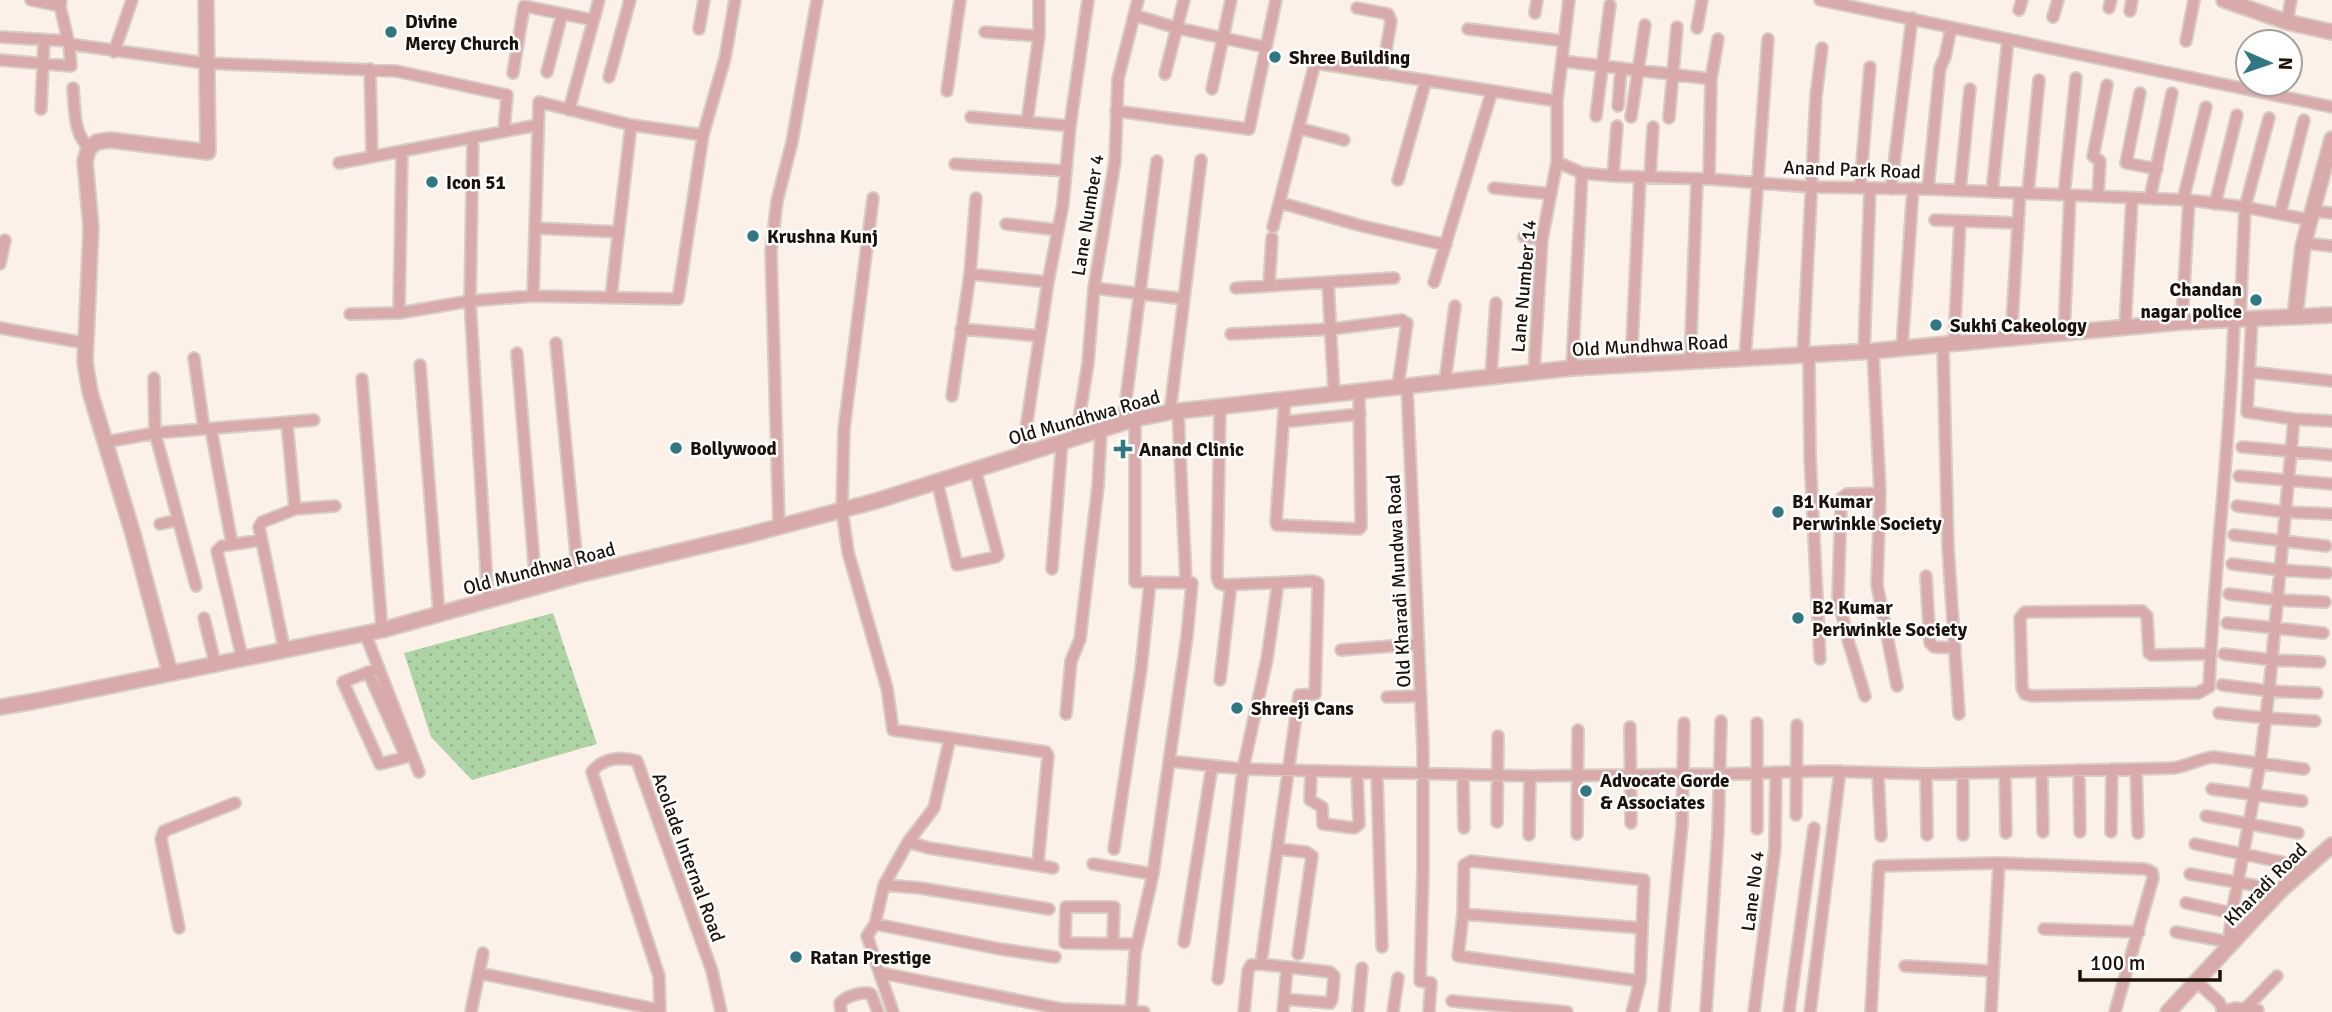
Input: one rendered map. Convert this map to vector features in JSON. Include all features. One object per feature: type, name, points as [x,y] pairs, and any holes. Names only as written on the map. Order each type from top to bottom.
[{"type":"street","points":[[0,61],[71,66],[69,43],[55,2],[31,0]]},
{"type":"street","points":[[114,52],[132,0]]},
{"type":"street","points":[[170,673],[133,534],[90,392],[85,343],[91,228],[85,161],[89,148],[97,142],[110,140],[208,152],[206,0]]},
{"type":"street","points":[[569,110],[599,0]]},
{"type":"street","points":[[610,77],[630,0]]},
{"type":"street","points":[[699,29],[704,0]]},
{"type":"street","points":[[350,314],[399,313],[533,296],[678,299],[703,135],[725,58],[735,0]]},
{"type":"street","points":[[779,526],[771,243],[817,0]]},
{"type":"street","points":[[947,91],[960,0]]},
{"type":"street","points":[[1027,122],[1039,36],[1040,0]]},
{"type":"street","points":[[1022,455],[1058,230],[1088,0]]},
{"type":"street","name":"Lane Number 4","points":[[1052,569],[1069,440],[1088,363],[1094,288],[1115,161],[1118,79],[1138,0]]},
{"type":"street","points":[[1165,74],[1184,0]]},
{"type":"street","points":[[1212,89],[1231,0]]},
{"type":"street","points":[[1116,111],[1249,129],[1276,0]]},
{"type":"street","points":[[1535,13],[1537,0]]},
{"type":"street","points":[[1556,162],[1557,101],[1569,0]]},
{"type":"street","points":[[1697,28],[1702,0]]},
{"type":"street","points":[[1820,0],[2332,107]]},
{"type":"street","points":[[2053,17],[2058,0]]},
{"type":"street","points":[[2186,41],[2194,0]]},
{"type":"street","points":[[2224,0],[2244,2],[2287,22],[2332,32]]},
{"type":"street","points":[[2287,22],[2291,0]]},
{"type":"street","points":[[1597,116],[1609,5]]},
{"type":"street","points":[[513,74],[524,6],[593,20]]},
{"type":"street","points":[[1357,8],[1388,14],[1391,21],[1382,74]]},
{"type":"street","points":[[547,72],[562,14]]},
{"type":"street","points":[[1134,15],[1177,29],[1265,47]]},
{"type":"street","points":[[1891,188],[1912,18]]},
{"type":"street","points":[[1631,117],[1645,25]]},
{"type":"street","points":[[1669,118],[1677,27]]},
{"type":"street","points":[[1928,189],[1940,68],[1951,28]]},
{"type":"street","points":[[1468,29],[1564,41]]},
{"type":"street","points":[[985,32],[1039,36]]},
{"type":"street","points":[[0,37],[69,43],[114,52],[205,62],[396,71],[507,95],[504,131]]},
{"type":"street","points":[[1992,192],[2008,38]]},
{"type":"street","points":[[1690,362],[1711,79],[1718,39]]},
{"type":"street","points":[[41,109],[44,40]]},
{"type":"street","points":[[1745,358],[1768,40]]},
{"type":"street","points":[[1820,659],[1806,355],[1816,96],[1822,48]]},
{"type":"street","points":[[1562,61],[1711,79]]},
{"type":"street","points":[[1269,286],[1273,232],[1315,63],[1557,101]]},
{"type":"street","points":[[1870,67],[1865,188],[1868,351],[1880,493],[1877,585],[1897,687]]},
{"type":"street","points":[[1618,106],[1621,68]]},
{"type":"street","points":[[370,69],[372,157]]},
{"type":"street","points":[[2064,334],[2067,195],[2076,78]]},
{"type":"street","points":[[1398,180],[1426,80]]},
{"type":"street","points":[[2011,339],[2018,223],[2039,80]]},
{"type":"street","points":[[2098,196],[2099,161],[2094,156],[2107,85]]},
{"type":"street","points":[[73,88],[78,132],[82,142],[89,148]]},
{"type":"street","points":[[1960,190],[1970,89]]},
{"type":"street","points":[[1434,282],[1492,91]]},
{"type":"street","points":[[2140,93],[2126,163],[2157,169]]},
{"type":"street","points":[[2150,198],[2172,93]]},
{"type":"street","points":[[533,296],[538,102],[631,124],[703,135]]},
{"type":"street","points":[[2182,322],[2186,200],[2206,107]]},
{"type":"street","points":[[2215,204],[2237,115]]},
{"type":"street","points":[[971,117],[1070,126]]},
{"type":"street","points":[[2210,654],[2152,655],[2149,653],[2147,616],[2142,611],[2025,612],[2020,618],[2022,688],[2025,694],[2198,693],[2209,687],[2232,391],[2242,319],[2245,207],[2269,118]]},
{"type":"street","points":[[2280,214],[2304,120]]},
{"type":"street","points":[[611,298],[631,124]]},
{"type":"street","points":[[339,163],[538,125]]},
{"type":"street","points":[[1613,176],[1617,126]]},
{"type":"street","points":[[1631,366],[1645,177],[1653,127]]},
{"type":"street","points":[[1298,128],[1345,139]]},
{"type":"street","points":[[473,137],[470,302],[488,602]]},
{"type":"street","points":[[2295,316],[2304,243],[2311,215],[2326,184],[2331,146]]},
{"type":"street","points":[[399,313],[402,151]]},
{"type":"street","points":[[1186,583],[1174,411],[1200,160]]},
{"type":"street","points":[[1130,1011],[1137,944],[1153,874],[1192,583],[1135,582],[1129,420],[1140,294],[1157,161]]},
{"type":"street","name":"Anand Park Road","points":[[1556,162],[1582,173],[1613,176],[1812,187],[1913,188],[2150,198],[2245,207],[2280,214],[2332,213]]},
{"type":"street","name":"Lane Number 14","points":[[1534,372],[1542,239],[1556,162]]},
{"type":"street","points":[[955,164],[1066,171]]},
{"type":"street","points":[[1572,368],[1582,173]]},
{"type":"street","points":[[1494,188],[1551,194]]},
{"type":"street","points":[[1902,348],[1913,188]]},
{"type":"street","points":[[873,198],[844,429],[842,510],[848,552],[887,688],[893,730],[1046,752],[1048,756],[1036,865]]},
{"type":"street","points":[[952,396],[970,274],[976,198]]},
{"type":"street","points":[[2125,328],[2132,198]]},
{"type":"street","points":[[1280,203],[1446,246]]},
{"type":"street","points":[[1935,220],[2018,223]]},
{"type":"street","points":[[1959,714],[1948,547],[1948,344],[1960,221]]},
{"type":"street","points":[[1006,224],[1058,230]]},
{"type":"street","points":[[535,228],[619,232]]},
{"type":"street","points":[[1524,237],[1542,239]]},
{"type":"street","points":[[0,261],[5,240]]},
{"type":"street","points":[[2304,243],[2332,246]]},
{"type":"street","points":[[970,274],[1048,282]]},
{"type":"street","points":[[1236,288],[1394,278]]},
{"type":"street","points":[[1328,283],[1335,393]]},
{"type":"street","points":[[1094,288],[1184,299]]},
{"type":"street","points":[[1491,376],[1496,303]]},
{"type":"street","points":[[1445,381],[1455,306]]},
{"type":"street","name":"Old Mundhwa Road","points":[[0,707],[382,629],[578,576],[842,510],[1129,420],[1174,411],[1572,368],[1868,351],[2182,322],[2332,316]]},
{"type":"street","points":[[2242,319],[2249,372],[2247,412],[2332,421]]},
{"type":"street","name":"Old Kharadi Mundwa Road","points":[[1332,329],[1404,322],[1402,386],[1421,696],[1423,775],[1420,981],[1431,983],[1429,1012]]},
{"type":"street","points":[[0,328],[85,343]]},
{"type":"street","points":[[961,329],[1040,336]]},
{"type":"street","points":[[1231,334],[1332,329]]},
{"type":"street","points":[[556,343],[578,576]]},
{"type":"street","points":[[517,353],[536,587]]},
{"type":"street","points":[[194,358],[232,544]]},
{"type":"street","points":[[420,365],[439,614]]},
{"type":"street","points":[[2249,372],[2332,381]]},
{"type":"street","points":[[154,377],[155,433],[196,586]]},
{"type":"street","points":[[362,379],[382,629]]},
{"type":"street","points":[[1285,399],[1277,525],[1359,529],[1359,391]]},
{"type":"street","points":[[1220,406],[1219,583],[1318,583],[1314,694],[1299,695],[1262,956]]},
{"type":"street","points":[[1283,422],[1360,414]]},
{"type":"street","points":[[2176,932],[2229,945],[2232,913],[2256,796],[2266,718],[2294,419]]},
{"type":"street","points":[[106,442],[155,433],[314,420]]},
{"type":"street","points":[[287,423],[295,509]]},
{"type":"street","points":[[1066,714],[1071,661],[1080,639],[1082,625],[1098,486],[1101,430]]},
{"type":"street","points":[[2242,447],[2332,455]]},
{"type":"street","points":[[937,481],[957,565],[996,557],[998,555],[975,469]]},
{"type":"street","points":[[2239,477],[2332,484]]},
{"type":"street","points":[[1865,696],[1838,597],[1841,506],[1842,498],[1847,494],[1880,493]]},
{"type":"street","points":[[284,648],[259,527],[262,522],[295,509],[335,506]]},
{"type":"street","points":[[2237,506],[2332,514]]},
{"type":"street","points":[[160,524],[178,520]]},
{"type":"street","points":[[2234,535],[2326,546]]},
{"type":"street","points":[[242,657],[217,557],[219,547],[261,540]]},
{"type":"street","points":[[2232,565],[2327,573]]},
{"type":"street","points":[[1926,576],[1930,643],[1934,647],[1955,649]]},
{"type":"street","points":[[1114,849],[1141,669],[1150,582]]},
{"type":"street","points":[[1218,979],[1243,769],[1267,659],[1278,583]]},
{"type":"street","points":[[1220,680],[1231,585]]},
{"type":"street","points":[[2229,594],[2325,602]]},
{"type":"street","points":[[204,618],[215,663]]},
{"type":"street","points":[[2227,623],[2323,633]]},
{"type":"street","points":[[365,633],[374,670],[406,757],[380,764],[343,682],[374,670]]},
{"type":"street","points":[[1341,650],[1418,644]]},
{"type":"street","points":[[2224,654],[2320,662]]},
{"type":"street","points":[[374,670],[419,772]]},
{"type":"street","points":[[2222,685],[2317,693]]},
{"type":"street","points":[[1387,697],[1421,696]]},
{"type":"street","points":[[2220,713],[2315,721]]},
{"type":"street","points":[[1706,1012],[1718,832],[1721,721]]},
{"type":"street","points":[[1664,1012],[1682,825],[1684,723]]},
{"type":"street","points":[[1757,723],[1757,829]]},
{"type":"street","points":[[1796,815],[1797,725]]},
{"type":"street","points":[[1630,727],[1631,823]]},
{"type":"street","points":[[1577,730],[1577,834]]},
{"type":"street","points":[[1497,822],[1498,736]]},
{"type":"street","points":[[893,1012],[867,936],[875,924],[884,885],[908,842],[934,807],[950,738]]},
{"type":"street","points":[[1169,761],[1243,769],[1530,776],[1840,771],[1926,774],[2136,769],[2185,766],[2214,757],[2304,769]]},
{"type":"street","name":"Acolade Internal Road","points":[[660,1011],[659,976],[592,772],[597,765],[610,760],[626,758],[636,761],[712,971],[721,1012]]},
{"type":"street","points":[[1184,942],[1212,766]]},
{"type":"street","points":[[2111,832],[2112,769]]},
{"type":"street","points":[[2136,769],[2138,833]]},
{"type":"street","points":[[2080,770],[2080,832]]},
{"type":"street","points":[[1311,771],[1310,800],[1322,807],[1323,824],[1354,828],[1359,824],[1357,773]]},
{"type":"street","points":[[1810,1012],[1840,771]]},
{"type":"street","points":[[2042,771],[2043,832]]},
{"type":"street","name":"Lane No 4","points":[[1754,1012],[1775,848],[1776,772]]},
{"type":"street","points":[[2005,772],[2006,833]]},
{"type":"street","points":[[1963,773],[1963,835]]},
{"type":"street","points":[[1377,774],[1382,947]]},
{"type":"street","points":[[1878,774],[1881,836]]},
{"type":"street","points":[[1926,774],[1927,835]]},
{"type":"street","points":[[1463,775],[1464,828]]},
{"type":"street","points":[[1528,835],[1530,776]]},
{"type":"street","points":[[2212,789],[2302,801]]},
{"type":"street","points":[[179,928],[161,839],[164,831],[235,803]]},
{"type":"street","points":[[2206,816],[2298,833]]},
{"type":"street","points":[[1789,1012],[1814,828]]},
{"type":"street","points":[[908,842],[929,848],[1053,868]]},
{"type":"street","points":[[2195,844],[2305,867]]},
{"type":"street","name":"Kharadi Road","points":[[2168,1012],[2280,890],[2332,845]]},
{"type":"street","points":[[1278,849],[1306,852],[1312,856],[1298,954]]},
{"type":"street","points":[[1632,1012],[1640,981],[1644,880],[1471,861],[1464,864],[1458,956],[1640,981]]},
{"type":"street","points":[[1991,1012],[2000,863]]},
{"type":"street","points":[[1871,1012],[1880,866],[2000,863],[2145,869],[2152,872],[2153,878],[2139,932],[2115,1012]]},
{"type":"street","points":[[1093,864],[1153,874]]},
{"type":"street","points":[[2190,874],[2280,890]]},
{"type":"street","points":[[884,885],[920,888],[1049,909]]},
{"type":"street","points":[[2186,903],[2232,913]]},
{"type":"street","points":[[1113,943],[1114,907],[1066,907],[1065,943],[1137,944]]},
{"type":"street","points":[[1462,914],[1642,928]]},
{"type":"street","points":[[875,924],[1055,957]]},
{"type":"street","points":[[2044,929],[2139,932]]},
{"type":"street","points":[[471,1012],[483,953]]},
{"type":"street","points":[[1244,1012],[1251,965],[1331,972],[1335,976],[1330,1003],[1284,999]]},
{"type":"street","points":[[1905,966],[1992,971]]},
{"type":"street","points":[[1283,1012],[1287,967]]},
{"type":"street","points":[[1358,1012],[1362,968]]},
{"type":"street","points":[[479,973],[660,1011]]},
{"type":"street","points":[[881,973],[1062,1009],[1144,1012]]},
{"type":"street","points":[[2245,1009],[2277,976]]},
{"type":"street","points":[[1393,1012],[1398,978]]},
{"type":"street","points":[[2196,982],[2219,1002],[2223,1012],[2235,1008],[2258,1010]]},
{"type":"street","points":[[841,1012],[840,1003],[843,999],[866,992],[871,994],[878,1012]]},
{"type":"street","points":[[1452,1001],[1567,1012]]},
{"type":"green space","points":[[553,613],[597,744],[472,780],[431,737],[404,653]]},
{"type":"place","name":"Divine Mercy Church","points":[[391,32]]},
{"type":"place","name":"Shree Building","points":[[1275,57]]},
{"type":"place","name":"Icon 51","points":[[432,182]]},
{"type":"place","name":"Krushna Kunj","points":[[753,236]]},
{"type":"place","name":"Chandan nagar police","points":[[2256,300]]},
{"type":"place","name":"Sukhi Cakeology","points":[[1936,325]]},
{"type":"place","name":"Bollywood","points":[[676,448]]},
{"type":"place","name":"Anand Clinic","points":[[1123,449]]},
{"type":"place","name":"B1 Kumar Perwinkle Society","points":[[1778,512]]},
{"type":"place","name":"B2 Kumar Periwinkle Society","points":[[1798,618]]},
{"type":"place","name":"Shreeji Cans","points":[[1237,708]]},
{"type":"place","name":"Advocate Gorde & Associates","points":[[1586,791]]},
{"type":"place","name":"Ratan Prestige","points":[[796,957]]}]
